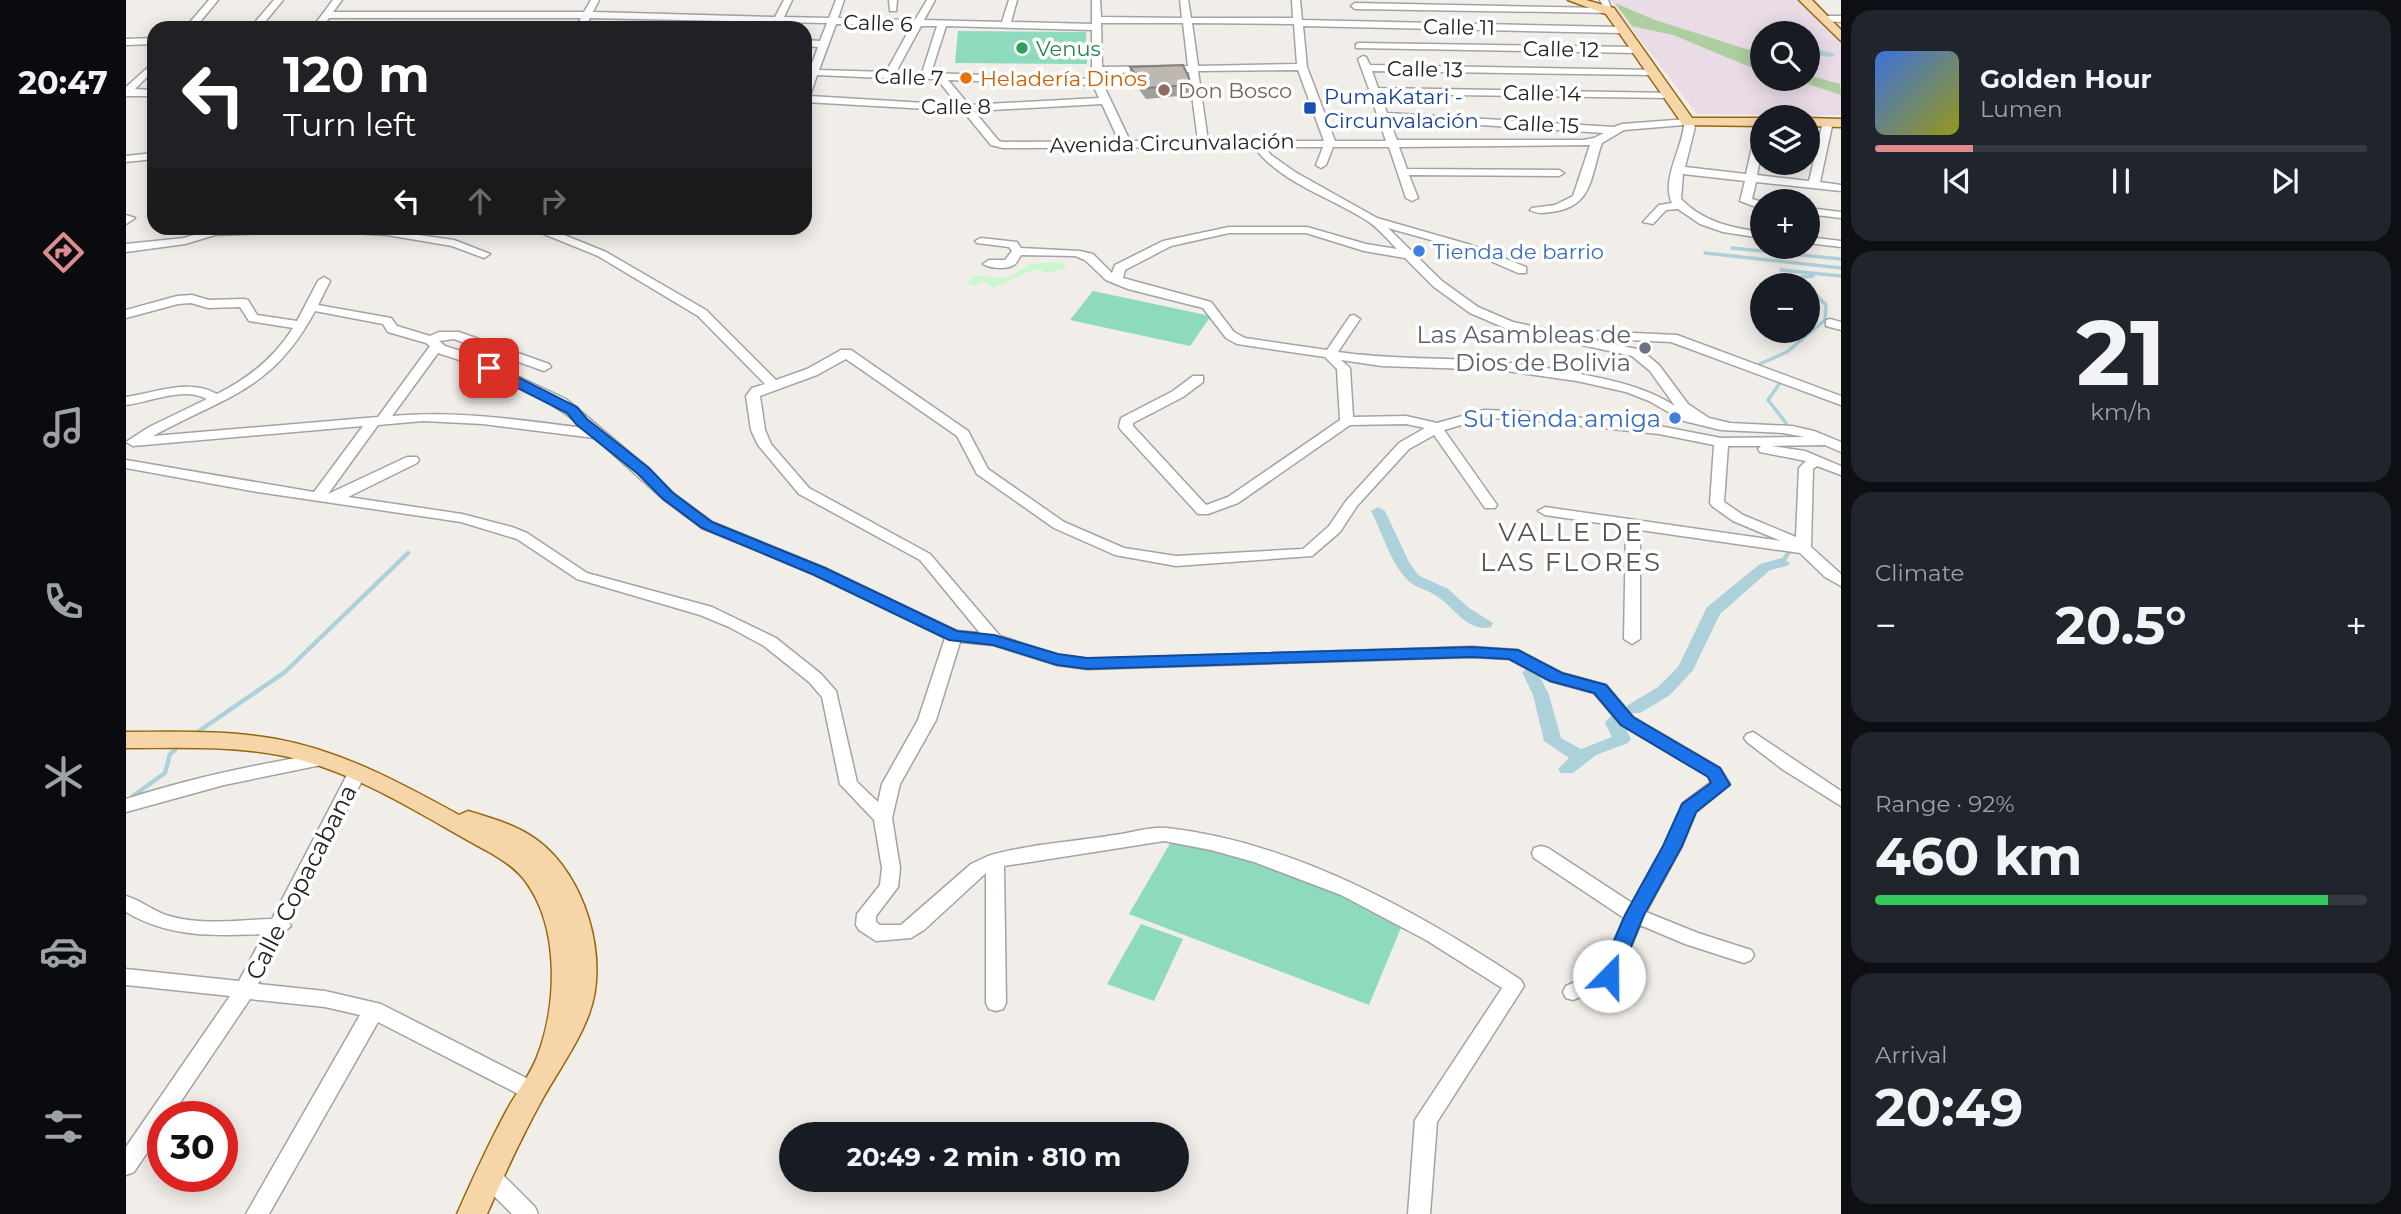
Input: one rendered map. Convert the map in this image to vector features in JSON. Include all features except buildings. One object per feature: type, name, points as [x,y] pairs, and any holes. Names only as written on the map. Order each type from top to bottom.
[{"type":"main road","points":[[1574,0],[1607,6],[1620,30],[1688,122],[1750,122]]},
{"type":"main road","points":[[1805,0],[1836,24]]},
{"type":"main road","points":[[1816,0],[1836,24]]},
{"type":"main road","points":[[1820,123],[1841,123]]},
{"type":"main road","points":[[126,740],[260,744],[325,759],[422,806],[508,853],[535,874],[548,897],[565,964],[562,1015],[550,1060],[531,1091],[472,1214]]},
{"type":"street","points":[[196,21],[214,0]]},
{"type":"street","points":[[261,21],[279,0]]},
{"type":"street","points":[[322,21],[338,0]]},
{"type":"street","points":[[454,16],[465,0]]},
{"type":"street","points":[[584,21],[596,0]]},
{"type":"street","points":[[778,20],[788,0]]},
{"type":"street","points":[[812,69],[840,0]]},
{"type":"street","points":[[888,77],[915,24],[931,0]]},
{"type":"street","points":[[1004,26],[1013,0]]},
{"type":"street","points":[[1096,0],[1094,24],[1097,82],[1125,144]]},
{"type":"street","points":[[1184,0],[1189,20],[1203,142]]},
{"type":"street","points":[[1296,0],[1302,67],[1330,142],[1321,165]]},
{"type":"street","points":[[1354,6],[1365,0]]},
{"type":"street","points":[[1422,8],[1440,0]]},
{"type":"street","points":[[1498,0],[1521,9]]},
{"type":"street","points":[[1354,6],[1521,9],[1607,6]]},
{"type":"street","points":[[1354,6],[1355,26],[1366,68],[1412,198]]},
{"type":"street","name":"Calle 6","points":[[326,15],[587,15],[686,21]]},
{"type":"street","name":"Calle 6","points":[[768,21],[1004,26],[1189,20],[1297,22]]},
{"type":"street","name":"Calle 11","points":[[1297,22],[1355,26],[1620,30]]},
{"type":"street","points":[[925,78],[942,24]]},
{"type":"street","points":[[126,42],[147,41]]},
{"type":"street","points":[[812,43],[823,44]]},
{"type":"street","name":"Calle 12","points":[[1360,46],[1636,50]]},
{"type":"street","points":[[1097,70],[1302,67]]},
{"type":"street","name":"Calle 13","points":[[1366,68],[1652,72]]},
{"type":"street","points":[[128,89],[147,71]]},
{"type":"street","name":"Calle 7","points":[[812,73],[1097,82]]},
{"type":"street","points":[[942,79],[964,108]]},
{"type":"street","points":[[128,89],[147,92]]},
{"type":"street","name":"Calle 14","points":[[1373,90],[1669,95]]},
{"type":"street","name":"Calle 8","points":[[812,99],[964,108],[1106,102]]},
{"type":"street","name":"Avenida Circunvalación","points":[[964,108],[998,144],[1597,141]]},
{"type":"street","name":"Calle 15","points":[[1383,116],[1614,130]]},
{"type":"street","points":[[1536,211],[1566,208],[1580,198],[1597,141],[1614,130],[1641,124],[1688,122],[1690,127],[1673,195],[1680,206],[1720,227],[1750,233]]},
{"type":"street","points":[[1814,185],[1827,126],[1825,123]]},
{"type":"street","points":[[1255,142],[1267,157],[1291,174],[1375,221],[1467,247],[1522,270]]},
{"type":"street","points":[[126,159],[147,157]]},
{"type":"street","points":[[1678,170],[1841,188]]},
{"type":"street","points":[[1404,172],[1559,173]]},
{"type":"street","points":[[1750,202],[1746,201],[1752,175]]},
{"type":"street","points":[[1649,222],[1663,207],[1680,206]]},
{"type":"street","points":[[1820,212],[1841,215]]},
{"type":"street","points":[[1375,221],[1447,293],[1474,310],[1509,325],[1643,356],[1657,367],[1682,405],[1702,420]]},
{"type":"street","points":[[1117,279],[1119,268],[1167,243],[1229,230],[1307,230],[1364,247],[1409,255]]},
{"type":"street","points":[[167,244],[179,235]]},
{"type":"street","points":[[126,248],[167,244],[202,235]]},
{"type":"street","points":[[405,235],[454,243],[484,254]]},
{"type":"street","points":[[555,235],[602,254],[702,313],[774,385]]},
{"type":"street","points":[[981,241],[1013,244],[1018,251]]},
{"type":"street","points":[[1820,241],[1841,244]]},
{"type":"street","points":[[989,264],[1009,263],[1018,251]]},
{"type":"street","points":[[1018,251],[1076,253],[1089,257],[1117,279],[1146,290],[1207,305],[1230,335],[1242,341],[1382,362],[1474,364],[1577,377],[1637,391],[1684,417],[1729,426],[1799,431],[1835,445]]},
{"type":"street","points":[[130,446],[244,384],[277,360],[311,307],[324,281]]},
{"type":"street","points":[[126,314],[177,300],[192,299],[208,304],[237,300],[244,303],[253,318],[300,325]]},
{"type":"street","points":[[311,307],[387,321],[392,329],[465,357],[561,402],[643,471],[668,496],[707,525],[820,572],[954,636],[994,640],[1057,660],[1087,664],[1472,652],[1512,654],[1556,677],[1600,689],[1627,721],[1714,772],[1721,785],[1689,808],[1672,846],[1634,915],[1609,976],[1573,992]]},
{"type":"street","points":[[1347,421],[1343,368],[1331,358],[1331,353],[1354,319]]},
{"type":"street","points":[[1574,338],[1628,334],[1673,338],[1841,401]]},
{"type":"street","points":[[318,497],[439,336],[455,335],[544,367]]},
{"type":"street","points":[[994,640],[925,557],[804,491],[765,445],[758,430],[753,396],[757,391],[812,372],[846,353],[954,427],[962,434],[982,471],[1059,525],[1120,552],[1176,561],[1307,553],[1335,529],[1351,504],[1393,456],[1436,428],[1484,414],[1659,430],[1788,452],[1841,471]]},
{"type":"street","points":[[1198,379],[1178,394],[1126,421],[1126,427],[1203,511],[1233,500],[1347,421],[1406,420],[1422,422],[1436,428],[1490,505]]},
{"type":"street","points":[[126,401],[190,390],[203,391],[215,398]]},
{"type":"street","points":[[130,446],[378,420],[455,417],[597,434]]},
{"type":"street","points":[[1721,442],[1835,445]]},
{"type":"street","points":[[1721,442],[1717,503],[1747,523],[1803,549],[1812,561],[1841,581]]},
{"type":"street","points":[[335,498],[412,460]]},
{"type":"street","points":[[1803,549],[1806,468],[1816,460]]},
{"type":"street","points":[[126,464],[182,476],[462,518],[522,536],[582,576],[706,611],[770,642],[815,678],[830,695],[849,784],[883,818]]},
{"type":"street","points":[[1545,511],[1803,549]]},
{"type":"street","points":[[1632,639],[1633,524]]},
{"type":"street","points":[[954,636],[927,720],[891,784],[883,818],[891,868],[889,887],[867,914],[866,925],[876,933],[904,933],[917,925],[956,886],[978,869],[995,861],[1164,834],[1190,838],[1282,865],[1354,893],[1447,940],[1514,986],[1426,1119],[1419,1213]]},
{"type":"street","points":[[1753,738],[1841,800]]},
{"type":"street","points":[[126,806],[168,792],[258,770],[325,759]]},
{"type":"street","name":"Calle Copacabana","points":[[126,1165],[245,990],[281,926],[357,773]]},
{"type":"street","points":[[1541,853],[1634,915],[1692,939],[1744,955]]},
{"type":"street","points":[[995,861],[996,1003]]},
{"type":"street","points":[[126,903],[149,918],[183,928],[281,926]]},
{"type":"street","points":[[126,977],[325,999],[374,1010],[531,1091]]},
{"type":"street","points":[[257,1214],[374,1010]]},
{"type":"street","points":[[489,1176],[527,1214]]},
{"type":"shaded area","points":[[1610,0],[1798,0],[1819,21],[1750,21],[1750,91],[1820,91],[1820,23],[1841,44],[1841,115],[1820,115],[1820,105],[1750,105],[1750,114],[1697,114]]},
{"type":"shaded area","points":[[332,20],[422,21],[331,21]]},
{"type":"green space","points":[[1615,3],[1655,20],[1750,50],[1750,67],[1673,35],[1632,26]]},
{"type":"green space","name":"Venus","points":[[958,31],[1086,32],[1087,64],[955,63]]},
{"type":"green space","points":[[1820,78],[1840,84],[1841,95],[1820,88]]},
{"type":"green space","points":[[1064,263],[1066,268],[1045,273],[1040,269],[1036,270],[992,288],[983,281],[975,286],[968,284],[974,276],[1007,278],[1031,264]]},
{"type":"green space","points":[[1093,291],[1211,316],[1190,346],[1070,320]]},
{"type":"green space","points":[[1175,835],[1405,918],[1369,1005],[1129,914]]},
{"type":"green space","points":[[1141,924],[1183,939],[1154,1001],[1107,984]]},
{"type":"waterway","points":[[1820,53],[1831,54]]},
{"type":"waterway","points":[[1732,248],[1841,259]]},
{"type":"waterway","points":[[1705,253],[1841,268]]},
{"type":"waterway","points":[[1781,270],[1841,276]]},
{"type":"waterway","points":[[1820,299],[1826,305],[1825,320],[1820,324]]},
{"type":"waterway","points":[[1755,366],[1787,352],[1798,343]]},
{"type":"waterway","points":[[1780,383],[1768,400],[1786,423]]},
{"type":"waterway","points":[[1378,511],[1402,562],[1413,578],[1442,592],[1468,615],[1485,623]]},
{"type":"waterway","points":[[1782,563],[1790,550]]},
{"type":"waterway","points":[[199,731],[285,672],[408,553]]},
{"type":"waterway","points":[[1634,709],[1664,691],[1685,670],[1713,611],[1765,567],[1782,563]]},
{"type":"waterway","points":[[1530,672],[1541,695],[1553,741],[1574,753],[1579,760]]},
{"type":"waterway","points":[[1579,760],[1590,751],[1622,739],[1614,723],[1617,720]]},
{"type":"waterway","points":[[133,796],[165,773],[170,754],[175,750]]},
{"type":"waterway","points":[[1567,769],[1579,760]]},
{"type":"place","name":"Venus","points":[[1022,48]]},
{"type":"place","name":"Heladería Dinos","points":[[966,78]]},
{"type":"place","name":"Don Bosco","points":[[1164,90]]},
{"type":"place","name":"PumaKatari - Circunvalación","points":[[1310,108]]},
{"type":"place","name":"Tienda de barrio","points":[[1419,251]]},
{"type":"place","name":"Las Asambleas de Dios de Bolivia","points":[[1645,348]]},
{"type":"place","name":"Su tienda amiga","points":[[1675,418]]},
{"type":"district","name":"VALLE DE LAS FLORES","points":[[1571,547]]},
{"type":"route","points":[[489,368],[561,402],[643,471],[668,496],[707,525],[907,611],[954,636],[994,640],[1057,660],[1087,664],[1472,652],[1512,654],[1556,677],[1600,689],[1616,712],[1627,721],[1714,772],[1721,785],[1689,808],[1672,846],[1634,915],[1609,976]]}]
